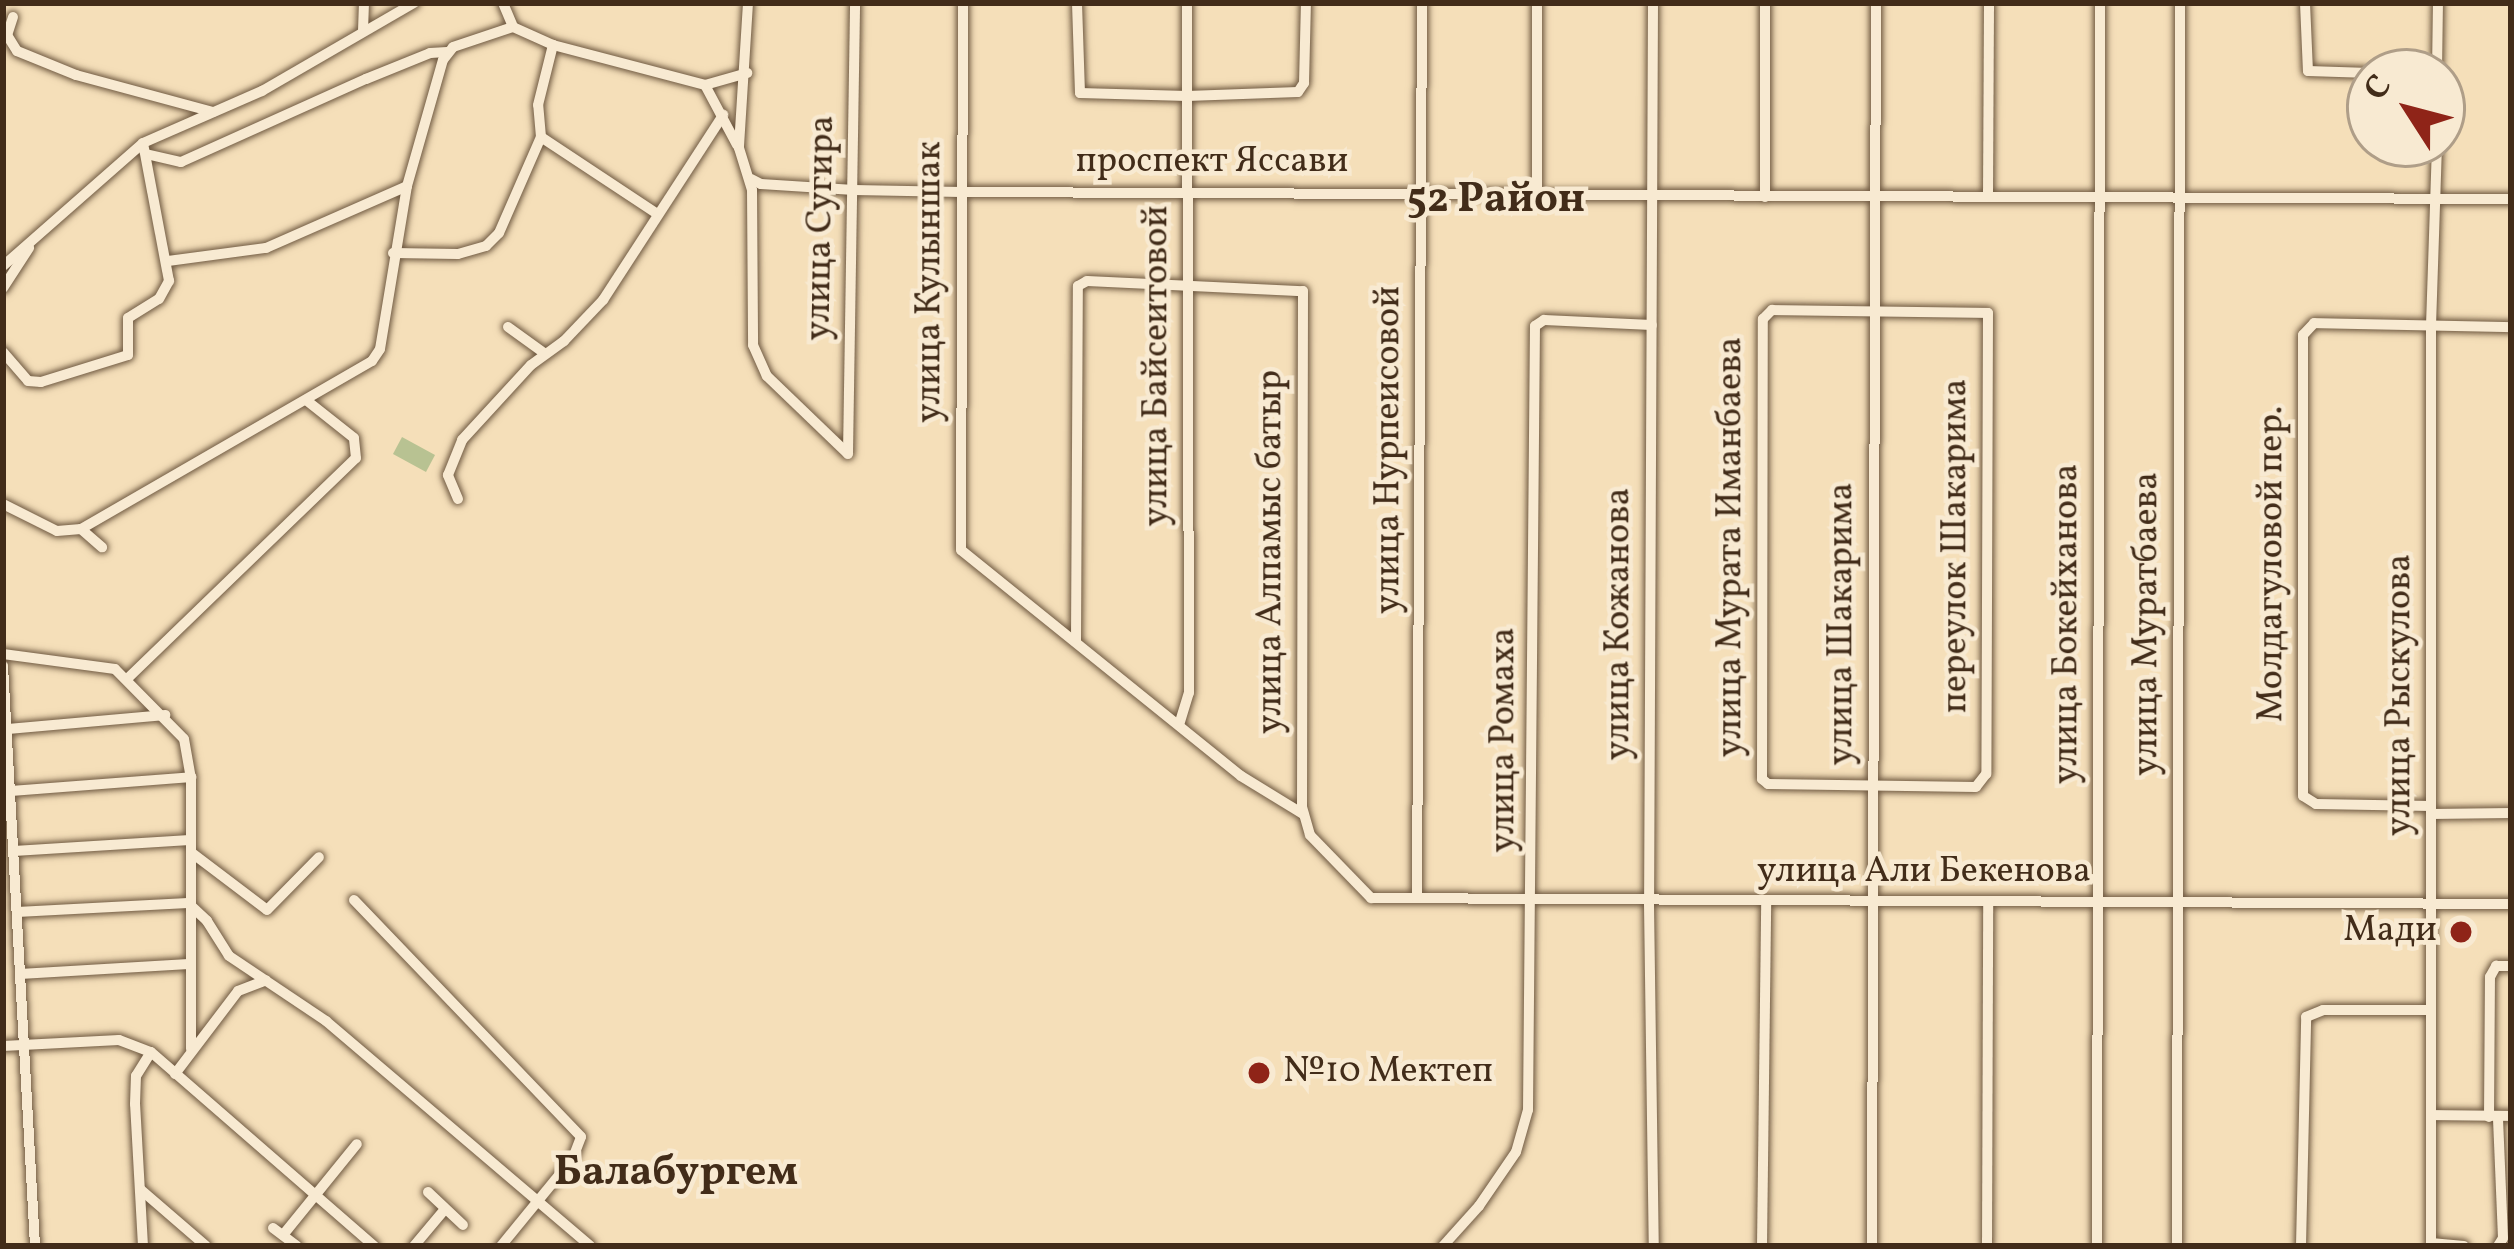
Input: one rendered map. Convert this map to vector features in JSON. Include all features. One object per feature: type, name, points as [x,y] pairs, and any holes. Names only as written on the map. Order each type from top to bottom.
[{"type":"street","points":[[363,31],[364,3]]},
{"type":"street","points":[[3,266],[144,149],[262,91],[414,3]]},
{"type":"street","points":[[503,3],[512,27]]},
{"type":"street","points":[[739,148],[748,3]]},
{"type":"street","name":"улица Сугира","points":[[751,179],[753,345],[767,376],[848,454],[855,3]]},
{"type":"street","name":"улица Кулыншак","points":[[963,3],[959,542],[968,559],[1076,642]]},
{"type":"street","points":[[1078,3],[1079,93],[1186,96],[1298,92],[1304,82],[1306,3]]},
{"type":"street","name":"улица Байсеитовой","points":[[1178,725],[1190,694],[1187,3]]},
{"type":"street","name":"улица Нурпеисовой","points":[[1417,897],[1422,3]]},
{"type":"street","points":[[1537,3],[1537,195]]},
{"type":"street","name":"улица Кожанова","points":[[1653,3],[1648,904],[1654,1246]]},
{"type":"street","points":[[1765,3],[1765,196]]},
{"type":"street","name":"улица Шакарима","points":[[1872,1246],[1876,3]]},
{"type":"street","points":[[1988,3],[1988,197]]},
{"type":"street","name":"улица Бокейханова","points":[[2098,1246],[2100,3]]},
{"type":"street","name":"улица Муратбаева","points":[[2177,1246],[2180,3]]},
{"type":"street","points":[[2306,3],[2308,71],[2346,73]]},
{"type":"street","points":[[2437,48],[2438,3]]},
{"type":"street","points":[[13,17],[8,42],[17,50],[76,75],[213,112]]},
{"type":"street","points":[[144,149],[181,162],[366,79],[512,27],[554,45],[705,85],[747,73]]},
{"type":"street","points":[[393,253],[458,254],[486,246],[499,233],[541,137],[538,105],[554,45]]},
{"type":"street","points":[[3,504],[57,531],[81,529],[376,355],[407,186],[447,52]]},
{"type":"street","points":[[705,85],[751,179]]},
{"type":"street","points":[[458,499],[448,475],[454,452],[544,353],[603,300],[723,115]]},
{"type":"street","points":[[541,137],[656,213]]},
{"type":"street","points":[[3,352],[34,382],[124,359],[129,350],[126,321],[165,292],[168,262],[144,149]]},
{"type":"street","name":"улица Рыскулова","points":[[2431,1245],[2428,1010],[2436,168]]},
{"type":"street","name":"проспект Яссави","points":[[751,179],[854,190],[2511,199]]},
{"type":"street","points":[[168,262],[266,248],[407,186]]},
{"type":"street","points":[[3,288],[34,240]]},
{"type":"street","points":[[1186,286],[1084,281],[1076,291],[1076,642],[1241,776],[1303,814]]},
{"type":"street","name":"улица Алпамыс батыр","points":[[1186,286],[1303,291],[1303,814]]},
{"type":"street","name":"улица Мурата Иманбаева","points":[[1873,312],[1772,310],[1763,315],[1761,776],[1768,784],[1873,785]]},
{"type":"street","name":"переулок Шакарима","points":[[1873,312],[1988,313],[1989,603],[1984,779],[1976,787],[1873,785]]},
{"type":"street","name":"улица Ромаха","points":[[1443,1246],[1494,1186],[1525,1129],[1533,902],[1535,326],[1544,320],[1652,325]]},
{"type":"street","name":"Молдагуловой пер.","points":[[2431,326],[2314,323],[2303,332],[2302,766],[2303,796],[2310,802],[2431,810]]},
{"type":"street","points":[[508,326],[544,353]]},
{"type":"street","points":[[2431,326],[2511,327]]},
{"type":"street","points":[[127,679],[356,458],[354,438],[306,400]]},
{"type":"street","points":[[81,529],[102,547]]},
{"type":"street","points":[[3,654],[104,664],[127,679],[184,739],[191,777],[191,1049]]},
{"type":"street","points":[[3,666],[14,850],[9,871],[17,912],[34,1246]]},
{"type":"street","points":[[8,729],[165,715]]},
{"type":"street","points":[[11,791],[191,777]]},
{"type":"street","points":[[2431,810],[2511,814]]},
{"type":"street","name":"улица Али Бекенова","points":[[1303,814],[1310,835],[1366,896],[1490,895],[1533,902],[1648,904],[2511,904]]},
{"type":"street","points":[[14,850],[191,846],[267,910],[319,856]]},
{"type":"street","points":[[354,900],[581,1137],[581,1147],[501,1246]]},
{"type":"street","points":[[1987,1246],[1988,902]]},
{"type":"street","points":[[17,912],[188,903]]},
{"type":"street","points":[[188,903],[235,960],[355,1045],[590,1246]]},
{"type":"street","points":[[1762,1246],[1766,903]]},
{"type":"street","points":[[235,960],[238,991]]},
{"type":"street","points":[[20,974],[189,964]]},
{"type":"street","points":[[2498,1246],[2503,1238],[2490,977],[2496,966],[2511,966]]},
{"type":"street","points":[[175,1074],[238,991],[269,980]]},
{"type":"street","points":[[2301,1246],[2306,1017],[2323,1010],[2428,1010]]},
{"type":"street","points":[[3,1046],[119,1040],[151,1052],[374,1246]]},
{"type":"street","points":[[143,1246],[136,1076],[151,1052]]},
{"type":"street","points":[[2431,1114],[2499,1117]]},
{"type":"street","points":[[297,1246],[278,1232],[357,1144]]},
{"type":"street","points":[[140,1189],[206,1246]]},
{"type":"street","points":[[428,1192],[463,1225]]},
{"type":"street","points":[[414,1246],[445,1209]]},
{"type":"street","points":[[2431,1245],[2464,1246]]},
{"type":"green space","points":[[402,437],[435,455],[426,472],[393,454]]},
{"type":"place","name":"Мади","points":[[2461,932]]},
{"type":"place","name":"№10 Мектеп","points":[[1259,1073]]},
{"type":"district","name":"52 Район","points":[[1496,201]]},
{"type":"district","name":"Балабургем","points":[[676,1174]]}]
